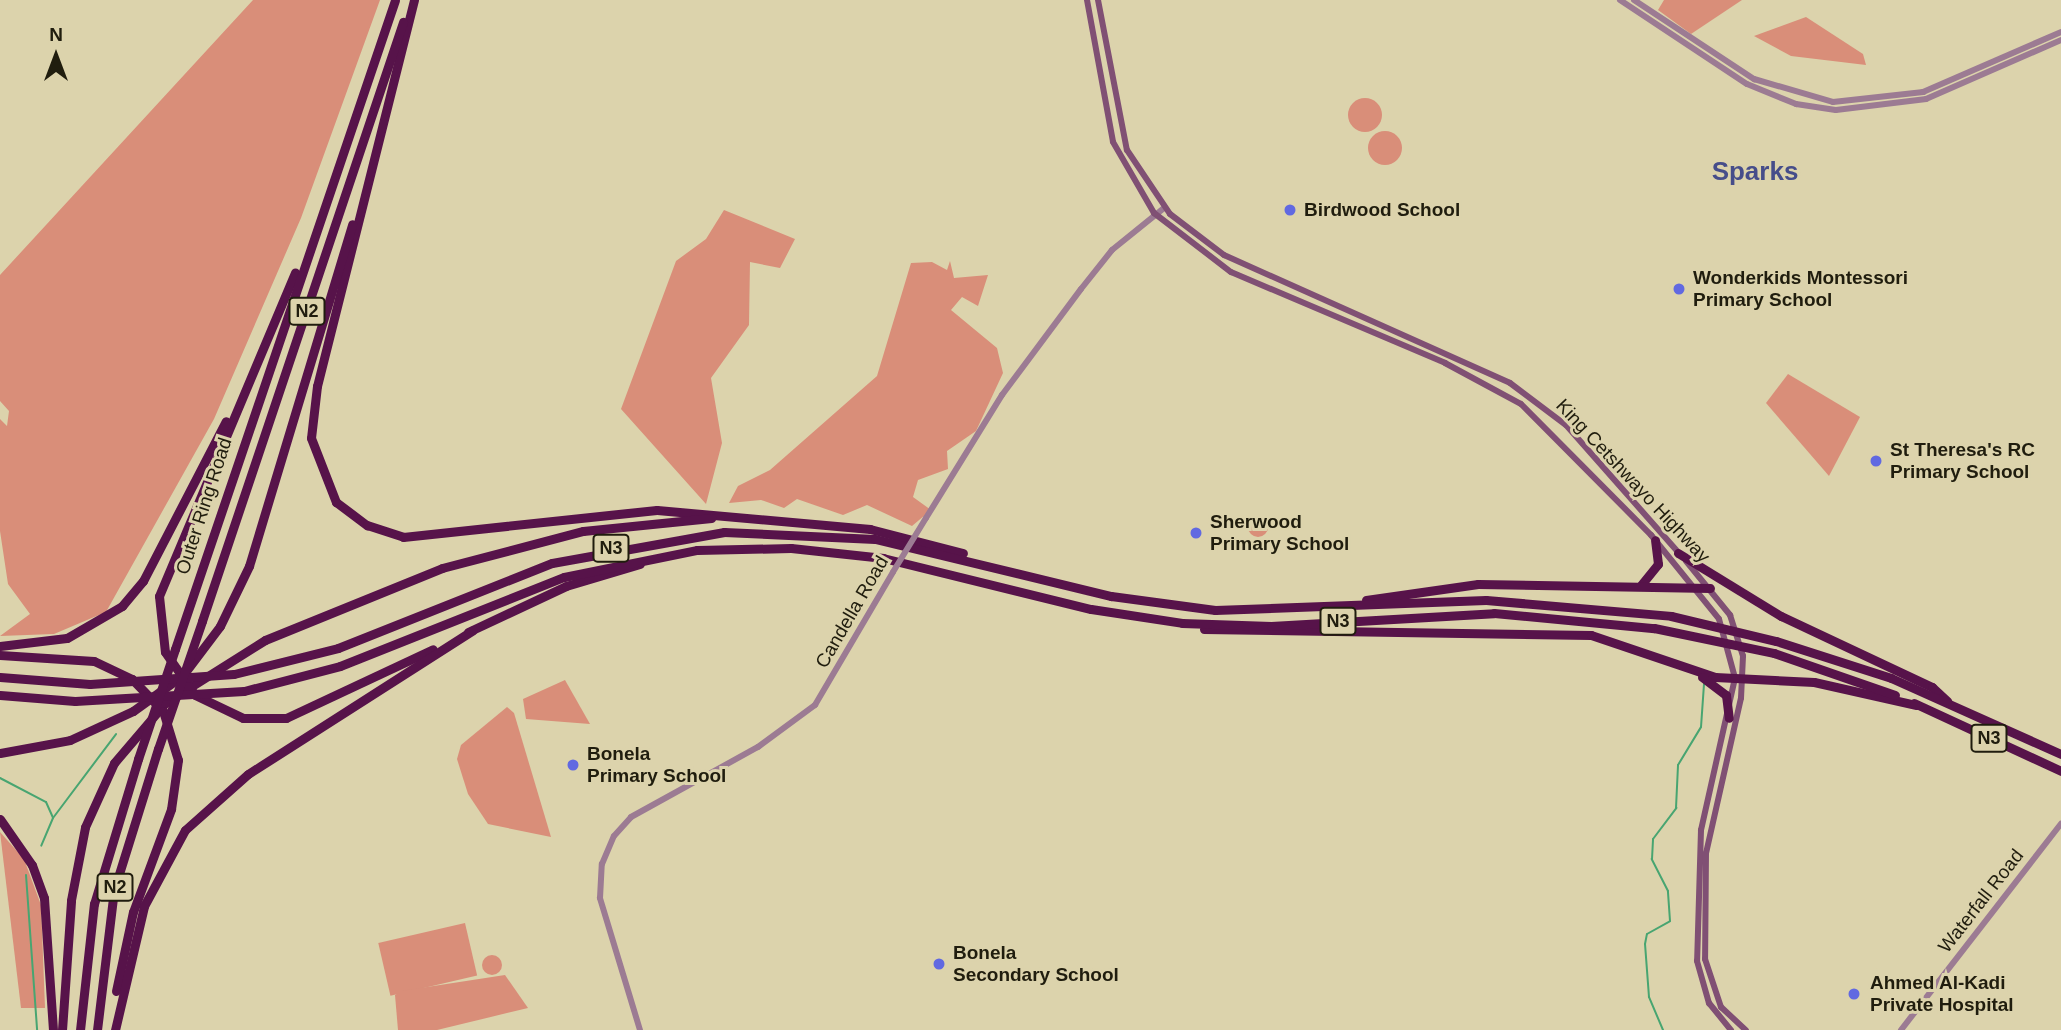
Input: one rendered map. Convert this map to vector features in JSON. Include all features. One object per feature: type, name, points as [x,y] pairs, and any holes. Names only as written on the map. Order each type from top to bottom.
[{"type":"highway","name":"Outer Ring Road","points":[[80,1030],[94,904],[138,759],[329,188],[395,0]]},
{"type":"highway","name":"Outer Ring Road","points":[[97,1030],[114,890],[158,749],[412,0]]},
{"type":"highway","points":[[412,0],[312,419],[315,457],[336,502],[378,530],[422,539],[634,511],[783,518],[907,536],[1004,569]]},
{"type":"highway","points":[[0,753],[70,740],[133,711],[183,675],[220,626],[249,566],[376,153]]},
{"type":"highway","points":[[329,188],[159,596],[165,652],[195,695],[236,716],[286,718],[472,630],[603,573],[716,549]]},
{"type":"highway","points":[[0,646],[87,631],[132,596],[256,365]]},
{"type":"highway","points":[[62,1030],[75,865],[94,802],[136,733],[190,683],[318,615],[502,550],[624,523],[783,518]]},
{"type":"highway","name":"N3","points":[[0,677],[90,684],[234,674],[338,648],[552,563],[670,537],[825,533],[1004,569],[1166,606],[1327,609],[1486,600],[1671,616],[1776,641],[1947,701],[2061,754]]},
{"type":"highway","points":[[1641,585],[1658,564],[1655,540]]},
{"type":"highway","name":"N3","points":[[0,695],[75,701],[244,691],[340,666],[564,577],[659,555],[716,549],[883,558],[1091,609],[1182,623],[1271,626],[1494,613],[1654,628],[1774,653],[1916,705],[2061,771]]},
{"type":"highway","points":[[1678,552],[1781,616],[1932,687],[1947,701]]},
{"type":"highway","points":[[1327,609],[1478,584],[1710,588]]},
{"type":"highway","points":[[1182,623],[1229,633],[1394,627],[1591,635],[1688,669],[1739,678],[1814,682],[1916,705]]},
{"type":"highway","points":[[114,1030],[144,906],[194,820],[248,774],[472,630]]},
{"type":"highway","points":[[0,654],[94,661],[144,687],[166,718],[178,760],[171,809],[133,912],[114,1030]]},
{"type":"highway","points":[[1688,669],[1722,690],[1730,724]]},
{"type":"highway","points":[[0,819],[32,865],[44,898],[53,1030]]},
{"type":"main road","name":"King Cetshwayo Highway","points":[[1087,0],[1113,142],[1154,213],[1231,272],[1508,395],[1560,436],[1655,540],[1695,587],[1728,636],[1739,678],[1698,859],[1697,961],[1709,1003],[1731,1030]]},
{"type":"main road","name":"King Cetshwayo Highway","points":[[1098,0],[1124,141],[1164,208],[1224,255],[1510,383],[1566,425],[1710,588],[1740,640],[1739,678],[1706,853],[1705,959],[1721,1007],[1746,1030]]},
{"type":"street","points":[[1620,0],[1754,79],[1833,103],[1911,95],[2061,32]]},
{"type":"street","points":[[1634,0],[1644,12],[1760,91],[1836,110],[1926,99],[2061,40]]},
{"type":"street","name":"Candella Road","points":[[640,1030],[600,898],[602,864],[614,836],[631,817],[758,747],[815,705],[1002,394],[1112,250],[1154,213],[1164,208]]},
{"type":"street","name":"Waterfall Road","points":[[1901,1030],[2061,824]]},
{"type":"shaded area","points":[[253,0],[380,0],[301,218],[214,419],[106,612],[54,634],[0,636],[30,614],[8,584],[0,531],[0,419],[7,426],[9,411],[0,401],[0,275]]},
{"type":"shaded area","points":[[1664,0],[1742,0],[1691,34],[1658,10]]},
{"type":"shaded area","points":[[1806,17],[1863,54],[1866,65],[1791,56],[1754,36]]},
{"type":"shaded area","points":[[1365,98],[1377,103],[1382,115],[1377,127],[1365,132],[1353,127],[1348,115],[1353,103]]},
{"type":"shaded area","points":[[1385,131],[1397,136],[1402,148],[1397,160],[1385,165],[1373,160],[1368,148],[1373,136]]},
{"type":"shaded area","points":[[724,210],[795,239],[780,268],[750,262],[749,325],[711,378],[722,443],[706,504],[621,409],[676,261],[706,239]]},
{"type":"shaded area","points":[[950,261],[954,278],[988,275],[978,306],[962,297],[951,310],[997,348],[1003,373],[976,431],[947,451],[948,469],[918,480],[913,497],[931,510],[912,526],[867,505],[843,515],[797,499],[784,508],[761,500],[729,503],[738,486],[770,470],[877,376],[911,263],[932,262],[947,270]]},
{"type":"shaded area","points":[[1788,374],[1860,417],[1829,476],[1766,403]]},
{"type":"shaded area","points":[[1258,517],[1265,520],[1268,527],[1265,534],[1258,537],[1251,534],[1248,527],[1251,520]]},
{"type":"shaded area","points":[[565,680],[590,724],[526,719],[523,699]]},
{"type":"shaded area","points":[[507,707],[514,713],[551,837],[488,824],[468,794],[457,759],[461,745]]},
{"type":"shaded area","points":[[0,832],[24,859],[41,905],[45,1008],[21,1008]]},
{"type":"shaded area","points":[[465,923],[477,976],[390,996],[378,943]]},
{"type":"shaded area","points":[[492,955],[499,958],[502,965],[499,972],[492,975],[485,972],[482,965],[485,958]]},
{"type":"shaded area","points":[[505,975],[528,1008],[437,1030],[398,1030],[395,995],[401,991]]},
{"type":"waterway","points":[[1663,1030],[1649,997],[1645,944],[1647,934],[1670,921],[1668,891],[1652,859],[1653,839],[1676,808],[1678,765],[1701,727],[1704,684]]},
{"type":"waterway","points":[[53,818],[116,734]]},
{"type":"waterway","points":[[0,778],[46,802],[53,818],[41,846]]},
{"type":"waterway","points":[[26,875],[37,1030]]},
{"type":"place","name":"Birdwood School","points":[[1290,210]]},
{"type":"place","name":"Wonderkids Montessori Primary School","points":[[1679,289]]},
{"type":"place","name":"St Theresa's RC Primary School","points":[[1876,461]]},
{"type":"place","name":"Sherwood Primary School","points":[[1196,533]]},
{"type":"place","name":"Bonela Primary School","points":[[573,765]]},
{"type":"place","name":"Bonela Secondary School","points":[[939,964]]},
{"type":"place","name":"Ahmed Al-Kadi Private Hospital","points":[[1854,994]]},
{"type":"district","name":"Sparks","points":[[1755,172]]}]
